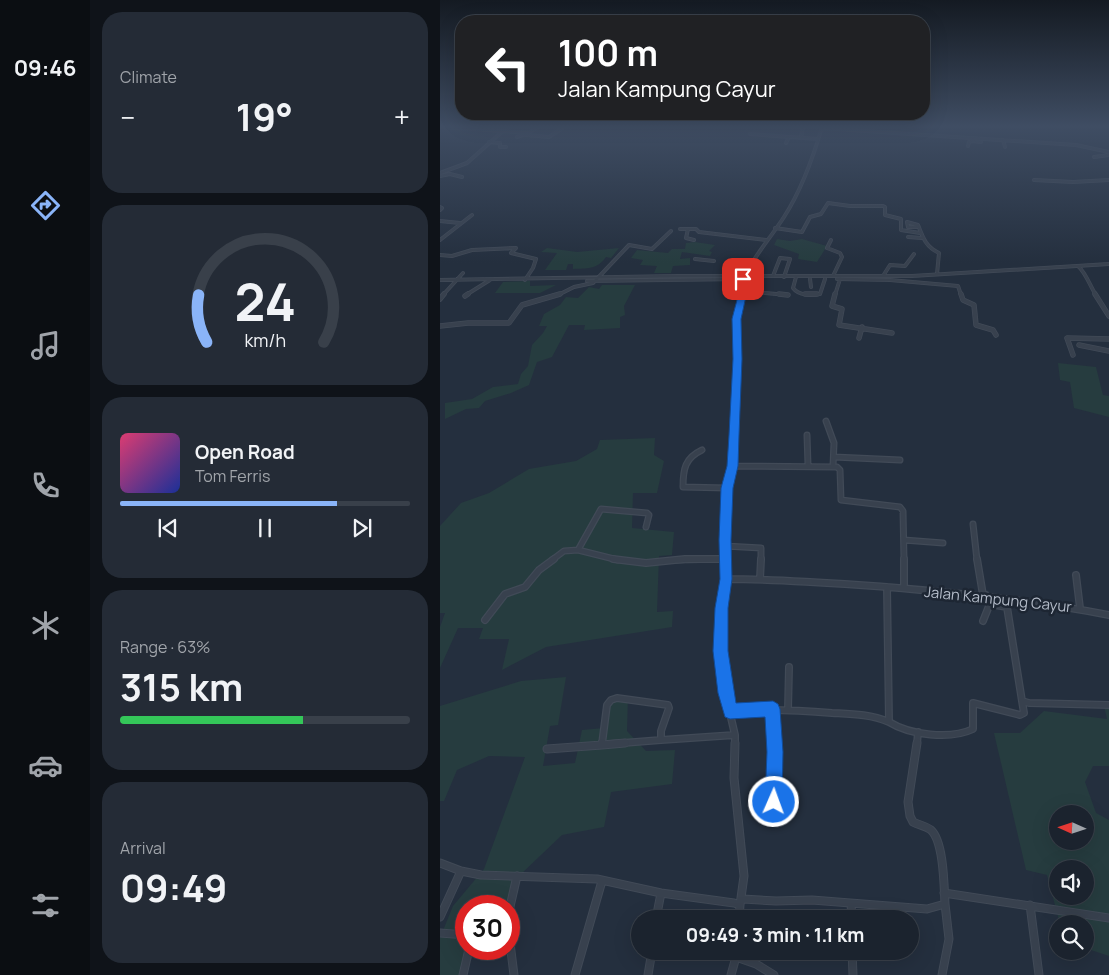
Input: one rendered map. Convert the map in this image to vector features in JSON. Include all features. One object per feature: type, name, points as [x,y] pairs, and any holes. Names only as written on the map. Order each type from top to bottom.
[{"type":"street","points":[[740,910],[743,865],[734,778],[735,735],[720,651],[722,608],[726,579],[727,488],[732,466],[737,359],[736,319],[742,296],[739,285],[745,270],[785,216],[803,184],[807,172]]},
{"type":"street","points":[[440,174],[462,177]]},
{"type":"street","points":[[1034,180],[1073,182],[1109,180]]},
{"type":"street","points":[[775,228],[802,232],[810,217],[821,214],[828,203],[850,206],[883,206],[885,208],[884,214],[901,219],[901,230],[920,232]]},
{"type":"street","points":[[440,221],[460,223],[465,222],[472,215]]},
{"type":"street","points":[[440,240],[460,223]]},
{"type":"street","points":[[919,227],[922,238],[930,249],[939,253],[936,284]]},
{"type":"street","points":[[680,229],[766,240]]},
{"type":"street","points":[[688,229],[686,238],[694,240]]},
{"type":"street","points":[[440,326],[468,323],[508,323],[522,305],[558,296],[574,287],[587,286],[615,261],[629,245],[652,249],[671,231]]},
{"type":"street","points":[[908,237],[922,238]]},
{"type":"street","points":[[830,240],[827,248],[840,253],[842,257],[833,276]]},
{"type":"street","points":[[440,255],[452,256],[472,250],[516,248],[511,253],[536,259],[532,270],[525,280]]},
{"type":"street","points":[[883,276],[890,265],[905,266],[914,254]]},
{"type":"street","points":[[773,276],[780,258],[790,259],[784,276]]},
{"type":"street","points":[[696,259],[714,261]]},
{"type":"street","points":[[440,280],[472,282],[899,276],[1109,264]]},
{"type":"street","points":[[899,276],[901,266]]},
{"type":"street","points":[[1080,267],[1109,316]]},
{"type":"street","points":[[678,271],[678,276]]},
{"type":"street","points":[[440,299],[463,273]]},
{"type":"street","points":[[454,281],[678,276],[743,278],[784,276],[810,279],[883,280],[936,284],[960,287],[963,300],[974,305],[976,325],[993,330],[996,334]]},
{"type":"street","points":[[796,278],[793,287],[795,291],[818,296],[825,279]]},
{"type":"street","points":[[810,279],[811,288]]},
{"type":"street","points":[[840,279],[832,306],[842,309],[839,324],[892,333]]},
{"type":"street","points":[[465,296],[490,281]]},
{"type":"street","points":[[472,282],[473,290]]},
{"type":"street","points":[[740,291],[788,295]]},
{"type":"street","points":[[1102,303],[1109,303]]},
{"type":"street","points":[[859,338],[862,328]]},
{"type":"street","points":[[1073,355],[1067,338],[1109,338]]},
{"type":"street","points":[[1079,345],[1109,351]]},
{"type":"street","points":[[826,421],[834,443],[833,466]]},
{"type":"street","points":[[807,435],[808,465]]},
{"type":"street","points":[[702,450],[688,458],[682,487],[727,488]]},
{"type":"street","points":[[834,457],[900,460]]},
{"type":"street","points":[[732,466],[833,466],[840,470],[841,500],[901,508],[903,511],[904,588]]},
{"type":"street","points":[[578,550],[601,509],[647,513],[649,516],[646,527]]},
{"type":"street","points":[[973,524],[979,576],[989,604],[983,621]]},
{"type":"street","points":[[904,540],[943,542]]},
{"type":"street","points":[[725,546],[762,549],[760,579]]},
{"type":"street","points":[[485,620],[505,594],[524,587],[539,570],[562,551],[578,550],[619,560],[646,563],[685,559],[726,559]]},
{"type":"street","points":[[1076,575],[1080,608]]},
{"type":"street","name":"Jalan Kampung Cayur","points":[[726,579],[760,579],[985,595],[1080,608],[1109,615]]},
{"type":"street","points":[[887,587],[888,667],[891,699],[889,722]]},
{"type":"street","points":[[730,711],[773,709],[871,715],[889,722],[894,727],[918,732],[949,734],[969,732],[973,729],[973,703],[1020,715],[1024,713],[1007,608],[989,604]]},
{"type":"street","points":[[788,710],[789,667]]},
{"type":"street","points":[[602,745],[607,705],[616,698],[668,705],[669,708],[661,731],[661,740]]},
{"type":"street","points":[[1022,701],[1029,703],[1109,705]]},
{"type":"street","points":[[773,709],[775,752],[774,802]]},
{"type":"street","points":[[918,732],[915,770],[908,799],[913,822],[932,830],[936,837],[949,939],[942,975]]},
{"type":"street","points":[[547,749],[700,736],[735,735]]},
{"type":"street","points":[[440,863],[460,872],[481,875],[602,881],[660,893],[741,902],[812,900],[927,909],[945,904]]},
{"type":"street","points":[[440,918],[460,872]]},
{"type":"street","points":[[513,895],[517,876]]},
{"type":"street","points":[[575,975],[602,881]]},
{"type":"street","points":[[657,910],[660,893]]},
{"type":"street","points":[[944,893],[1109,918]]},
{"type":"street","points":[[852,904],[852,910]]},
{"type":"street","points":[[1030,905],[1039,975]]},
{"type":"street","points":[[440,933],[455,934]]},
{"type":"street","points":[[463,975],[466,960]]},
{"type":"street","points":[[512,960],[514,975]]},
{"type":"street","points":[[648,975],[650,960]]},
{"type":"street","points":[[731,975],[735,960]]},
{"type":"street","points":[[749,960],[766,968],[774,975]]},
{"type":"street","points":[[852,960],[852,975]]},
{"type":"green space","points":[[777,239],[790,241],[802,239],[827,246],[817,262],[798,259],[799,254],[774,245]]},
{"type":"green space","points":[[695,242],[715,245],[709,251],[712,252],[710,256],[682,252],[680,259],[690,258],[690,265],[673,266],[671,273],[654,273],[657,266],[640,265],[643,260],[631,258],[637,250],[668,253],[672,249],[685,249],[686,243]]},
{"type":"green space","points":[[547,248],[577,252],[619,248],[611,258],[606,257],[599,264],[591,268],[573,269],[573,264],[568,264],[566,270],[545,270],[557,253],[541,252]]},
{"type":"green space","points":[[530,281],[530,286],[556,285],[540,293],[495,293],[503,282]]},
{"type":"green space","points":[[602,285],[635,285],[624,306],[625,315],[620,317],[620,328],[584,330],[585,325],[569,325],[552,357],[537,362],[529,385],[485,401],[479,408],[466,409],[445,419],[445,403],[472,399],[493,387],[518,384],[521,374],[528,366],[532,345],[547,326],[539,326],[544,314],[560,305],[566,297],[578,298],[589,287],[599,289]]},
{"type":"green space","points":[[1058,363],[1096,367],[1103,395],[1109,396],[1109,417],[1074,408],[1070,382],[1060,380]]},
{"type":"green space","points":[[655,438],[654,455],[664,461],[657,493],[633,493],[632,528],[674,532],[672,555],[659,556],[657,612],[673,611],[672,627],[546,647],[502,670],[509,639],[479,639],[483,628],[458,628],[440,668],[440,627],[445,613],[440,613],[440,526],[461,503],[489,493],[529,469],[576,461],[597,449],[600,440]]},
{"type":"green space","points":[[566,677],[558,725],[550,726],[543,766],[575,763],[582,730],[604,728],[611,697],[628,696],[627,731],[646,751],[675,750],[672,784],[611,792],[604,827],[562,835],[520,875],[516,895],[462,895],[484,869],[525,757],[489,756],[457,770],[444,801],[440,801],[440,706],[521,681]]},
{"type":"green space","points":[[1103,701],[1109,702],[1109,766],[1093,766],[1085,782],[1093,805],[1049,805],[1049,850],[1094,850],[1094,807],[1096,813],[1109,820],[1109,956],[1094,951],[1094,915],[1058,915],[1055,905],[1094,905],[1094,860],[1049,860],[1049,883],[1047,875],[1026,870],[994,733],[1020,733],[1044,711],[1107,719]]},
{"type":"green space","points":[[455,904],[455,960],[465,960],[463,975],[440,975],[440,938]]},
{"type":"route","points":[[743,279],[739,285],[742,296],[736,319],[737,374],[732,466],[727,488],[726,579],[722,608],[720,651],[730,711],[773,709],[775,752],[774,802]]}]
